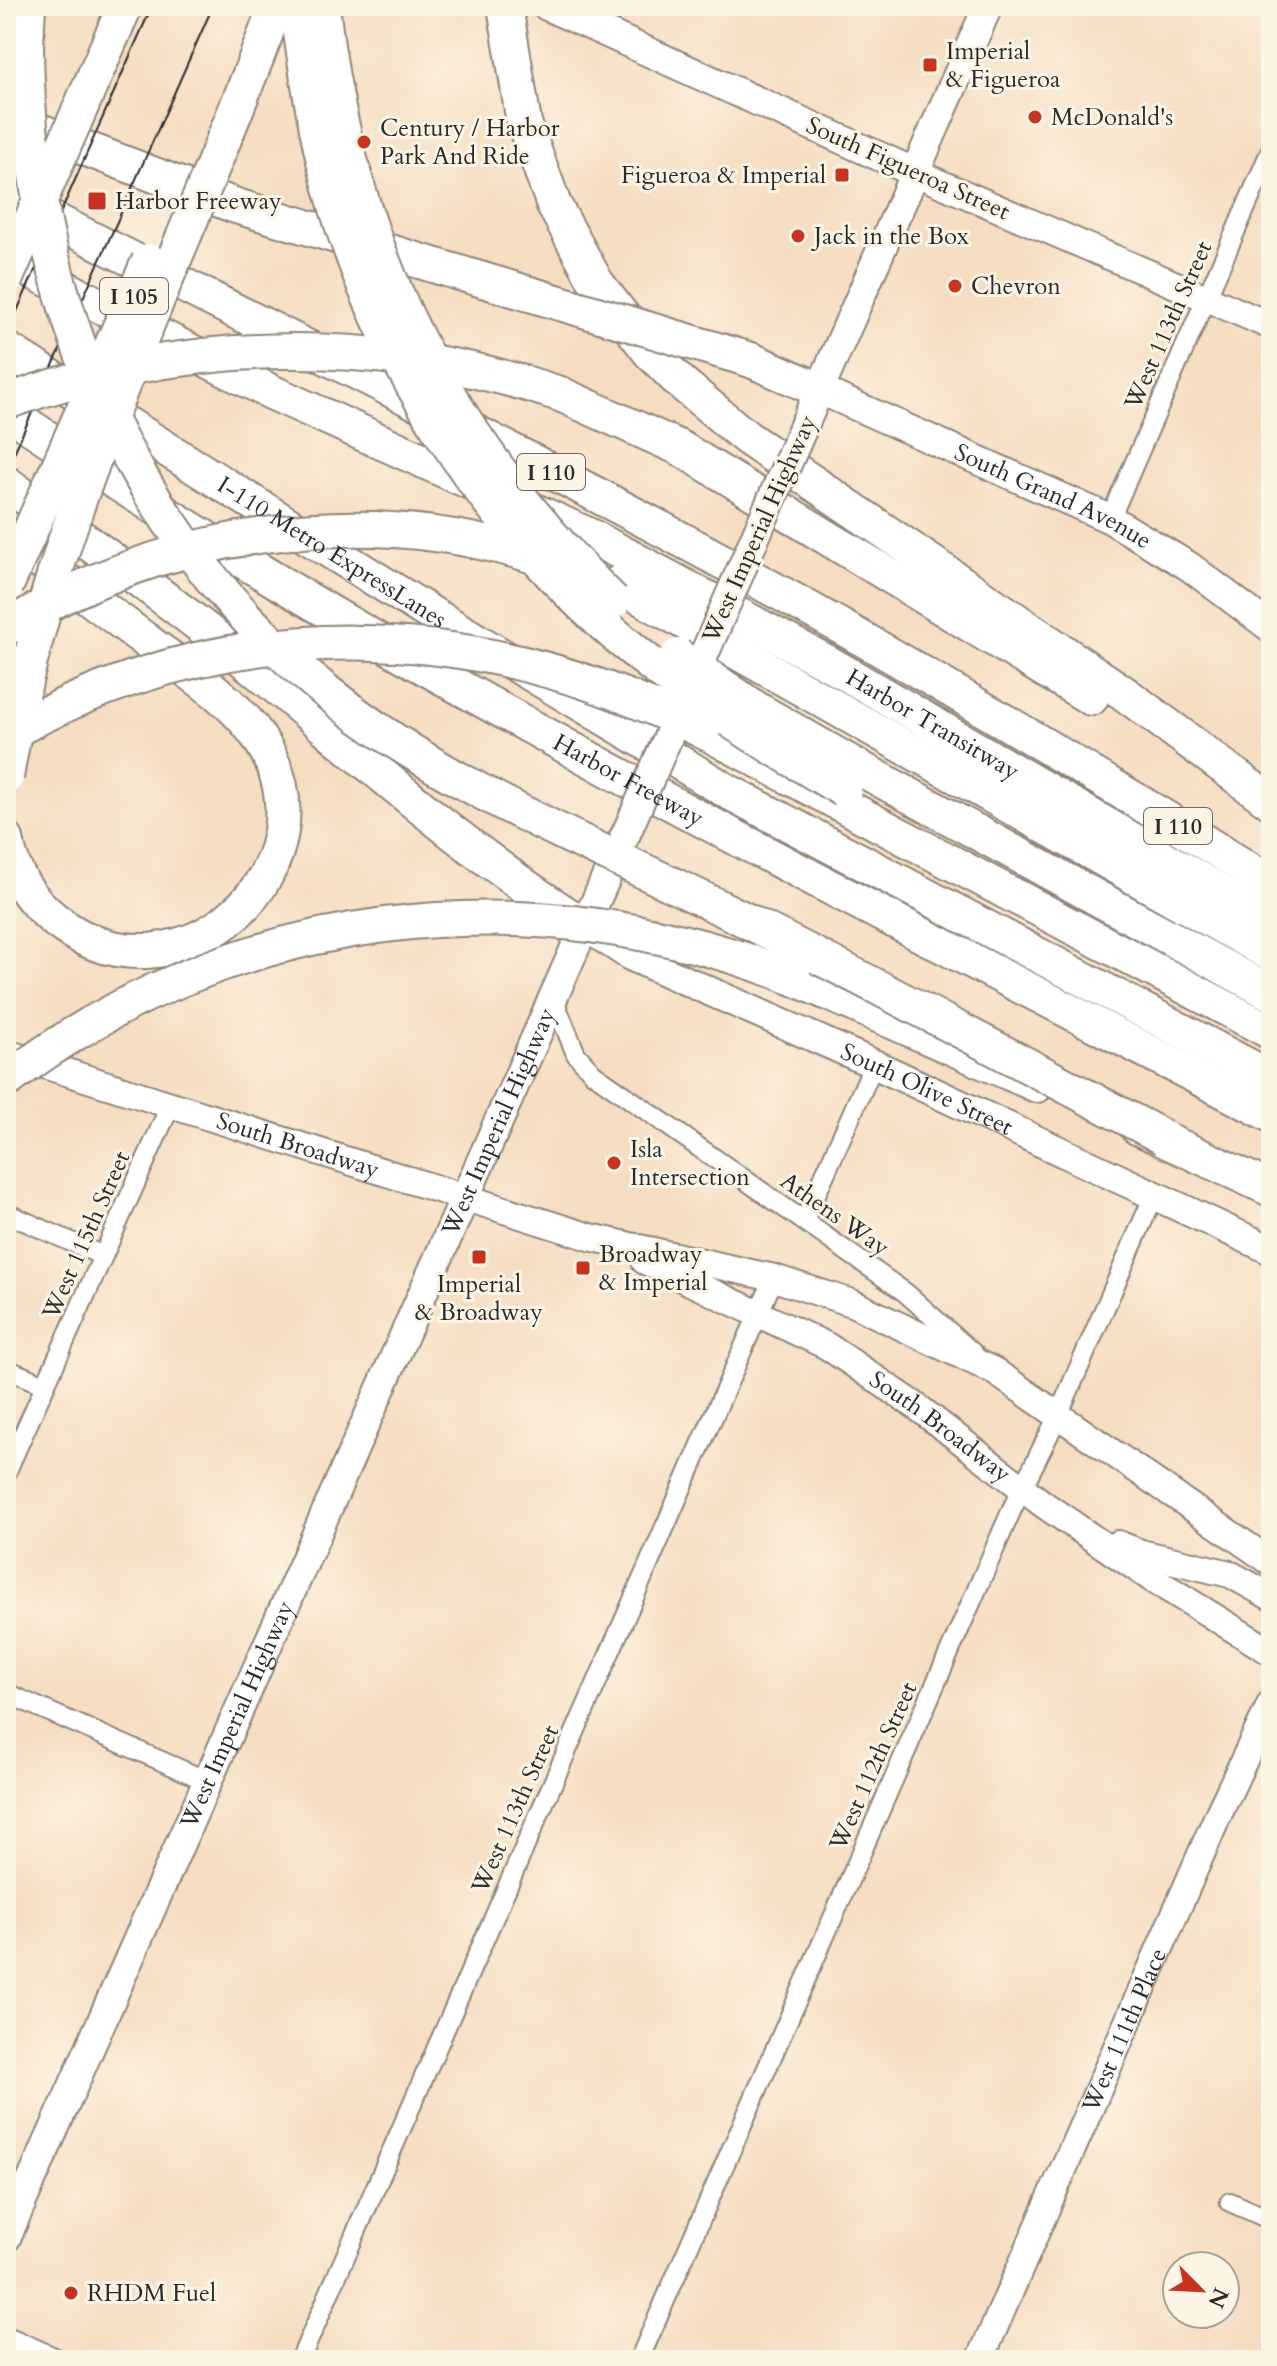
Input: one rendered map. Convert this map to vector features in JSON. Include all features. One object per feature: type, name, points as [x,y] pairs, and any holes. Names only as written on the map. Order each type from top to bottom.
[{"type":"highway","points":[[28,6],[26,89],[34,174],[50,259],[76,341],[110,420],[152,495],[202,566],[259,630],[339,701],[427,761],[776,935],[1163,1137],[1271,1189]]},
{"type":"highway","points":[[6,222],[101,6]]},
{"type":"highway","points":[[6,278],[125,6]]},
{"type":"highway","name":"I 105","points":[[6,586],[261,6]]},
{"type":"highway","points":[[6,777],[36,641],[84,487],[276,6]]},
{"type":"highway","points":[[297,6],[330,185],[379,317],[414,386],[472,476],[557,579],[632,649],[729,720],[844,790],[1271,1032]]},
{"type":"highway","points":[[322,6],[349,158],[365,213],[398,300],[457,413],[517,496],[570,558],[632,620],[679,657],[758,710],[1271,993]]},
{"type":"highway","points":[[505,6],[524,123],[554,205],[596,282],[649,351],[690,391],[747,438],[1125,694],[1261,795]]},
{"type":"highway","points":[[6,118],[233,205],[751,360],[820,390]]},
{"type":"highway","name":"I 110","points":[[6,196],[711,556],[1086,769],[1271,883]]},
{"type":"highway","name":"Harbor Transitway","points":[[6,258],[271,392],[590,536],[830,664],[1271,921]]},
{"type":"highway","name":"I-110 Metro ExpressLanes","points":[[6,349],[660,753],[827,846],[1271,1078]]},
{"type":"highway","points":[[6,402],[137,363],[186,355],[263,350],[422,360],[486,372],[560,394],[680,448],[1109,710],[1261,795]]},
{"type":"highway","name":"Harbor Freeway","points":[[6,411],[254,569],[478,701],[1271,1115]]},
{"type":"highway","points":[[6,483],[245,660],[412,800],[544,901],[585,926]]},
{"type":"highway","points":[[6,628],[63,595],[143,563],[219,543],[301,531],[380,530],[465,540],[519,551],[617,584],[1271,954]]},
{"type":"highway","points":[[6,536],[232,706],[266,750],[280,793],[279,836],[265,877],[241,911],[205,936],[163,950],[104,946],[65,928],[33,899],[17,874],[6,839]]},
{"type":"highway","points":[[6,735],[73,701],[138,676],[182,663],[249,650],[367,642],[442,647],[514,659],[585,679],[679,719],[1271,1032]]},
{"type":"highway","points":[[6,1081],[66,1039],[123,1006],[191,974],[262,950],[390,923],[519,917],[629,929],[743,958],[1163,1137]]},
{"type":"main road","name":"West Imperial Highway","points":[[6,2238],[988,6]]},
{"type":"main road","name":"South Figueroa Street","points":[[552,7],[916,173],[1271,326]]},
{"type":"main road","name":"South Grand Avenue","points":[[820,390],[1110,519],[1190,567],[1271,628]]},
{"type":"main road","name":"South Olive Street","points":[[585,926],[630,956],[874,1064],[1155,1193],[1271,1250]]},
{"type":"main road","name":"South Broadway","points":[[6,1053],[590,1237],[774,1278],[852,1303],[994,1371],[1057,1418],[1271,1562]]},
{"type":"main road","name":"South Broadway","points":[[590,1237],[827,1346],[916,1406],[1021,1488],[1154,1580],[1271,1652]]},
{"type":"main road","points":[[1081,1529],[1141,1553],[1230,1574],[1271,1597]]},
{"type":"main road","name":"West 111th Place","points":[[980,2360],[1219,1813],[1271,1703]]},
{"type":"main road","points":[[6,2340],[51,2360]]},
{"type":"street","name":"West 113th Street","points":[[1110,519],[1271,150]]},
{"type":"street","name":"Athens Way","points":[[553,998],[573,1048],[593,1073],[906,1293],[994,1371]]},
{"type":"street","points":[[804,1221],[874,1064]]},
{"type":"street","name":"West 115th Street","points":[[6,1473],[171,1104]]},
{"type":"street","name":"West 112th Street","points":[[639,2360],[1021,1488],[1057,1418],[1155,1193]]},
{"type":"street","points":[[6,1213],[103,1256]]},
{"type":"street","name":"West 113th Street","points":[[300,2360],[774,1278]]},
{"type":"street","points":[[6,1369],[45,1385]]},
{"type":"street","points":[[6,1693],[207,1781]]},
{"type":"street","points":[[1230,2202],[1271,2220]]},
{"type":"tram line","points":[[6,336],[152,6]]},
{"type":"tram line","points":[[6,471],[213,6]]},
{"type":"place","name":"Imperial & Figueroa","points":[[930,65]]},
{"type":"place","name":"McDonald's","points":[[1035,117]]},
{"type":"place","name":"Century / Harbor Park And Ride","points":[[364,142]]},
{"type":"place","name":"Figueroa & Imperial","points":[[842,175]]},
{"type":"place","name":"Harbor Freeway","points":[[97,201]]},
{"type":"place","name":"Jack in the Box","points":[[798,236]]},
{"type":"place","name":"Chevron","points":[[955,286]]},
{"type":"place","name":"Isla Intersection","points":[[614,1163]]},
{"type":"place","name":"Imperial & Broadway","points":[[479,1257]]},
{"type":"place","name":"Broadway & Imperial","points":[[583,1268]]},
{"type":"place","name":"RHDM Fuel","points":[[71,2293]]}]
